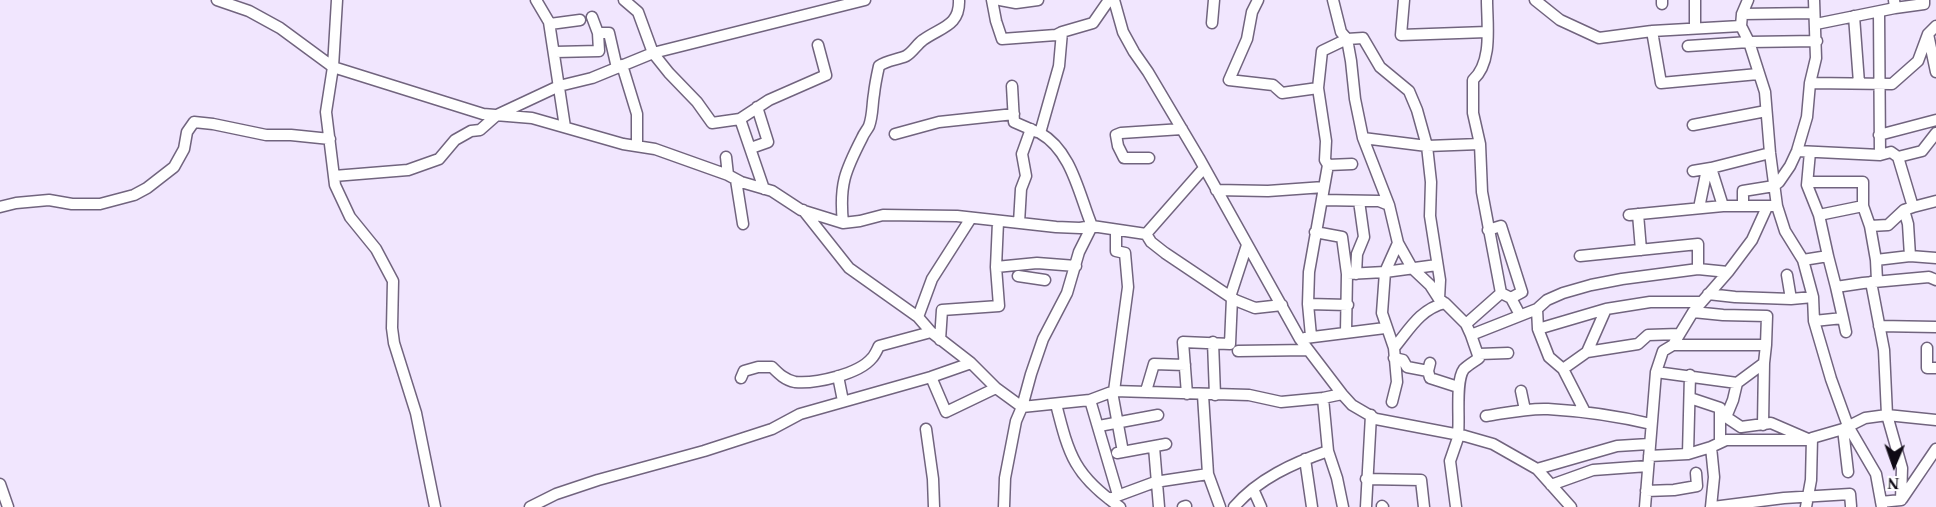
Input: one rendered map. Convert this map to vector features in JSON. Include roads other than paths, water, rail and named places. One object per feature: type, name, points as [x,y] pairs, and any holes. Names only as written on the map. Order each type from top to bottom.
[{"type":"street","points":[[217,0],[249,11],[280,28],[333,67],[483,114],[532,118],[623,144],[655,149],[772,191],[803,210],[843,223],[883,215],[957,216],[1068,228],[1092,226],[1146,234]]},
{"type":"street","points":[[337,0],[333,67],[327,112],[337,192],[350,217],[376,249],[393,281],[394,343],[416,413],[435,507]]},
{"type":"street","points":[[536,0],[550,24],[565,127]]},
{"type":"street","points":[[624,0],[638,12],[653,53],[697,102],[712,123],[740,119],[757,107],[826,75],[818,45]]},
{"type":"street","points":[[334,176],[408,170],[439,159],[455,140],[471,131],[480,130],[497,115],[559,86],[592,78],[653,53],[865,0]]},
{"type":"street","points":[[843,223],[841,188],[847,169],[868,129],[873,111],[873,96],[879,66],[905,57],[921,41],[952,23],[959,12],[959,0]]},
{"type":"street","points":[[992,0],[1002,39],[1056,36],[1092,23],[1109,0]]},
{"type":"street","points":[[1000,0],[1016,3],[1038,0]]},
{"type":"street","points":[[1114,0],[1123,32],[1182,129],[1282,305],[1306,338]]},
{"type":"street","points":[[1212,23],[1214,0]]},
{"type":"street","points":[[1258,0],[1252,12],[1247,39],[1229,80],[1273,85],[1282,93],[1318,88]]},
{"type":"street","points":[[1333,0],[1341,33],[1347,39],[1354,99],[1363,138],[1389,205],[1398,243],[1412,268],[1466,324],[1479,354],[1479,358],[1464,369],[1458,387],[1460,418],[1458,435],[1450,461],[1456,507]]},
{"type":"street","points":[[1404,0],[1401,35],[1487,32]]},
{"type":"street","points":[[1487,0],[1485,59],[1482,72],[1473,80],[1472,95],[1473,113],[1480,144],[1482,192],[1501,293]]},
{"type":"street","points":[[1534,0],[1560,20],[1599,38],[1652,31],[1741,26]]},
{"type":"street","points":[[1695,0],[1695,28]]},
{"type":"street","points":[[1645,507],[1656,372],[1664,351],[1673,345],[1693,312],[1752,240],[1772,206],[1774,186],[1765,92],[1749,42],[1741,26],[1742,14],[1748,0]]},
{"type":"street","points":[[1743,206],[1743,190],[1774,186],[1790,166],[1797,152],[1808,117],[1810,83],[1816,57],[1814,0]]},
{"type":"street","points":[[1816,24],[1879,12],[1894,4],[1924,4],[1924,0]]},
{"type":"street","points":[[1879,12],[1880,155]]},
{"type":"street","points":[[1742,14],[1814,13]]},
{"type":"street","points":[[1854,16],[1859,83]]},
{"type":"street","points":[[555,52],[599,51],[598,33],[592,17]]},
{"type":"street","points":[[550,24],[580,20]]},
{"type":"street","points":[[1810,83],[1880,82],[1892,84],[1918,61],[1932,30]]},
{"type":"street","points":[[1932,30],[1936,72]]},
{"type":"street","points":[[1652,31],[1661,83],[1758,74]]},
{"type":"street","points":[[1019,223],[1021,189],[1026,176],[1022,154],[1036,131],[1059,66],[1062,32]]},
{"type":"street","points":[[598,33],[609,33],[637,114],[637,145]]},
{"type":"street","points":[[1442,301],[1430,216],[1431,182],[1426,146],[1417,110],[1409,91],[1380,67],[1363,38],[1347,39],[1322,51],[1318,88],[1326,141],[1325,160],[1328,165],[1309,272],[1306,338],[1308,350],[1352,405],[1376,419],[1493,444],[1537,469],[1571,507]]},
{"type":"street","points":[[1688,46],[1816,41]]},
{"type":"street","points":[[1004,507],[1005,478],[1016,421],[1043,339],[1067,293],[1079,252],[1092,226],[1067,161],[1054,144],[1036,131],[1014,122],[1012,86]]},
{"type":"street","points":[[751,148],[768,142],[757,107]]},
{"type":"street","points":[[1693,125],[1766,111]]},
{"type":"street","points":[[895,134],[939,122],[1014,114]]},
{"type":"street","points":[[740,119],[764,189]]},
{"type":"street","points":[[1879,135],[1936,120]]},
{"type":"street","points":[[0,207],[49,200],[72,204],[100,204],[134,195],[174,167],[184,149],[187,132],[194,122],[266,135],[330,139]]},
{"type":"street","points":[[1149,158],[1124,158],[1116,135],[1182,129]]},
{"type":"street","points":[[1898,157],[1922,151],[1936,133]]},
{"type":"street","points":[[1363,138],[1426,146],[1480,144]]},
{"type":"street","points":[[1797,152],[1880,155],[1891,152],[1898,157],[1909,208],[1910,256]]},
{"type":"street","points":[[1810,152],[1807,185],[1819,215],[1846,332]]},
{"type":"street","points":[[1693,171],[1770,153]]},
{"type":"street","points":[[726,157],[743,224]]},
{"type":"street","points":[[1328,165],[1352,164]]},
{"type":"street","points":[[1790,166],[1808,168]]},
{"type":"street","points":[[1146,234],[1204,168]]},
{"type":"street","points":[[1709,168],[1723,206]]},
{"type":"street","points":[[1699,208],[1709,168]]},
{"type":"street","points":[[1808,182],[1863,182],[1863,206],[1870,226],[1876,260],[1874,282],[1884,350],[1887,415],[1902,468],[1901,500]]},
{"type":"street","points":[[1216,190],[1268,191],[1324,187]]},
{"type":"street","points":[[1322,200],[1379,201],[1389,205]]},
{"type":"street","points":[[1346,332],[1352,274],[1364,237],[1359,201]]},
{"type":"street","points":[[1870,226],[1888,225],[1909,208],[1936,201]]},
{"type":"street","points":[[1641,250],[1634,215],[1723,206],[1772,206]]},
{"type":"street","points":[[1772,206],[1803,260],[1814,297],[1814,321],[1845,428],[1848,472]]},
{"type":"street","points":[[1819,215],[1863,206]]},
{"type":"street","points":[[803,210],[849,268],[918,317],[940,340],[971,363],[996,388],[1022,407],[1090,400],[1113,391],[1250,395],[1281,402],[1342,394]]},
{"type":"street","points":[[918,317],[932,279],[971,218]]},
{"type":"street","points":[[940,340],[942,310],[999,306],[996,267],[998,222]]},
{"type":"street","points":[[1488,230],[1501,226],[1522,292],[1511,298]]},
{"type":"street","points":[[1116,231],[1116,251],[1125,254],[1128,287],[1113,391],[1123,452]]},
{"type":"street","points":[[1315,232],[1342,237],[1352,274]]},
{"type":"street","points":[[1146,234],[1158,248],[1231,298],[1255,308],[1282,305]]},
{"type":"street","points":[[1392,402],[1396,382],[1394,353],[1382,313],[1385,272],[1398,243]]},
{"type":"street","points":[[1580,256],[1698,244],[1698,269]]},
{"type":"street","points":[[1187,394],[1184,342],[1230,344],[1231,298],[1247,245]]},
{"type":"street","points":[[1803,260],[1828,256]]},
{"type":"street","points":[[1876,260],[1910,256],[1936,258]]},
{"type":"street","points":[[996,267],[1037,263],[1076,266]]},
{"type":"street","points":[[1018,276],[1040,279],[1037,263]]},
{"type":"street","points":[[1352,274],[1437,265]]},
{"type":"street","points":[[1471,335],[1537,309],[1547,300],[1563,293],[1591,285],[1698,269],[1728,272]]},
{"type":"street","points":[[1787,276],[1791,299]]},
{"type":"street","points":[[1836,287],[1929,277],[1936,280]]},
{"type":"street","points":[[1501,293],[1511,298],[1521,315]]},
{"type":"street","points":[[1466,324],[1501,293]]},
{"type":"street","points":[[1538,329],[1606,309],[1650,302],[1735,297],[1791,299],[1814,297]]},
{"type":"street","points":[[1394,353],[1410,326],[1442,301]]},
{"type":"street","points":[[1308,304],[1348,305]]},
{"type":"street","points":[[1537,309],[1538,329],[1549,357],[1563,369],[1585,412]]},
{"type":"street","points":[[1587,352],[1606,309]]},
{"type":"street","points":[[1693,312],[1767,316],[1763,425]]},
{"type":"street","points":[[1814,321],[1843,318]]},
{"type":"street","points":[[1879,326],[1936,327]]},
{"type":"street","points":[[1306,338],[1385,327]]},
{"type":"street","points":[[741,378],[744,371],[758,367],[772,367],[781,376],[795,382],[818,381],[856,369],[871,360],[879,346],[931,332]]},
{"type":"street","points":[[1563,369],[1587,352],[1638,344],[1648,336],[1680,333]]},
{"type":"street","points":[[1213,342],[1215,394]]},
{"type":"street","points":[[1673,345],[1766,345]]},
{"type":"street","points":[[1927,348],[1927,368],[1936,368]]},
{"type":"street","points":[[1238,351],[1308,350]]},
{"type":"street","points":[[1394,353],[1403,360],[1407,367],[1429,367],[1430,378],[1458,387]]},
{"type":"street","points":[[1479,354],[1508,353]]},
{"type":"street","points":[[530,507],[567,491],[772,429],[800,414],[931,377],[971,363]]},
{"type":"street","points":[[1764,363],[1737,383],[1726,417],[1742,427],[1771,423],[1810,438]]},
{"type":"street","points":[[1146,391],[1154,364],[1185,365]]},
{"type":"street","points":[[1656,372],[1737,383]]},
{"type":"street","points":[[1688,454],[1690,375]]},
{"type":"street","points":[[838,376],[843,401]]},
{"type":"street","points":[[931,377],[946,412],[996,388]]},
{"type":"street","points":[[1521,391],[1525,410]]},
{"type":"street","points":[[1203,395],[1208,474],[1220,507]]},
{"type":"street","points":[[1323,398],[1328,451],[1343,507]]},
{"type":"street","points":[[1690,398],[1720,408],[1715,445],[1712,507],[1784,498],[1807,502],[1836,501],[1850,494],[1851,506]]},
{"type":"street","points":[[1090,400],[1107,455],[1113,497],[1120,507]]},
{"type":"street","points":[[1056,404],[1065,443],[1078,469],[1098,491],[1113,497],[1155,482],[1208,474]]},
{"type":"street","points":[[1486,416],[1547,409],[1585,412],[1651,424]]},
{"type":"street","points":[[1099,426],[1158,415]]},
{"type":"street","points":[[1551,485],[1593,470],[1688,454],[1734,440],[1810,438],[1845,428],[1865,418],[1887,415],[1936,420]]},
{"type":"street","points":[[1366,507],[1371,416]]},
{"type":"street","points":[[1845,428],[1875,474],[1882,505],[1901,500],[1936,449]]},
{"type":"street","points":[[926,429],[933,479],[934,507]]},
{"type":"street","points":[[1807,502],[1810,438]]},
{"type":"street","points":[[1107,455],[1166,444]]},
{"type":"street","points":[[1537,469],[1617,446],[1650,444]]},
{"type":"street","points":[[1154,447],[1155,482],[1159,507]]},
{"type":"street","points":[[1234,507],[1265,480],[1305,459],[1328,451]]},
{"type":"street","points":[[1305,459],[1312,507]]},
{"type":"street","points":[[1646,491],[1697,486],[1696,473]]},
{"type":"street","points":[[1366,479],[1421,480],[1424,507]]},
{"type":"street","points":[[0,484],[8,507]]},
{"type":"street","points":[[1253,489],[1261,507]]}]
